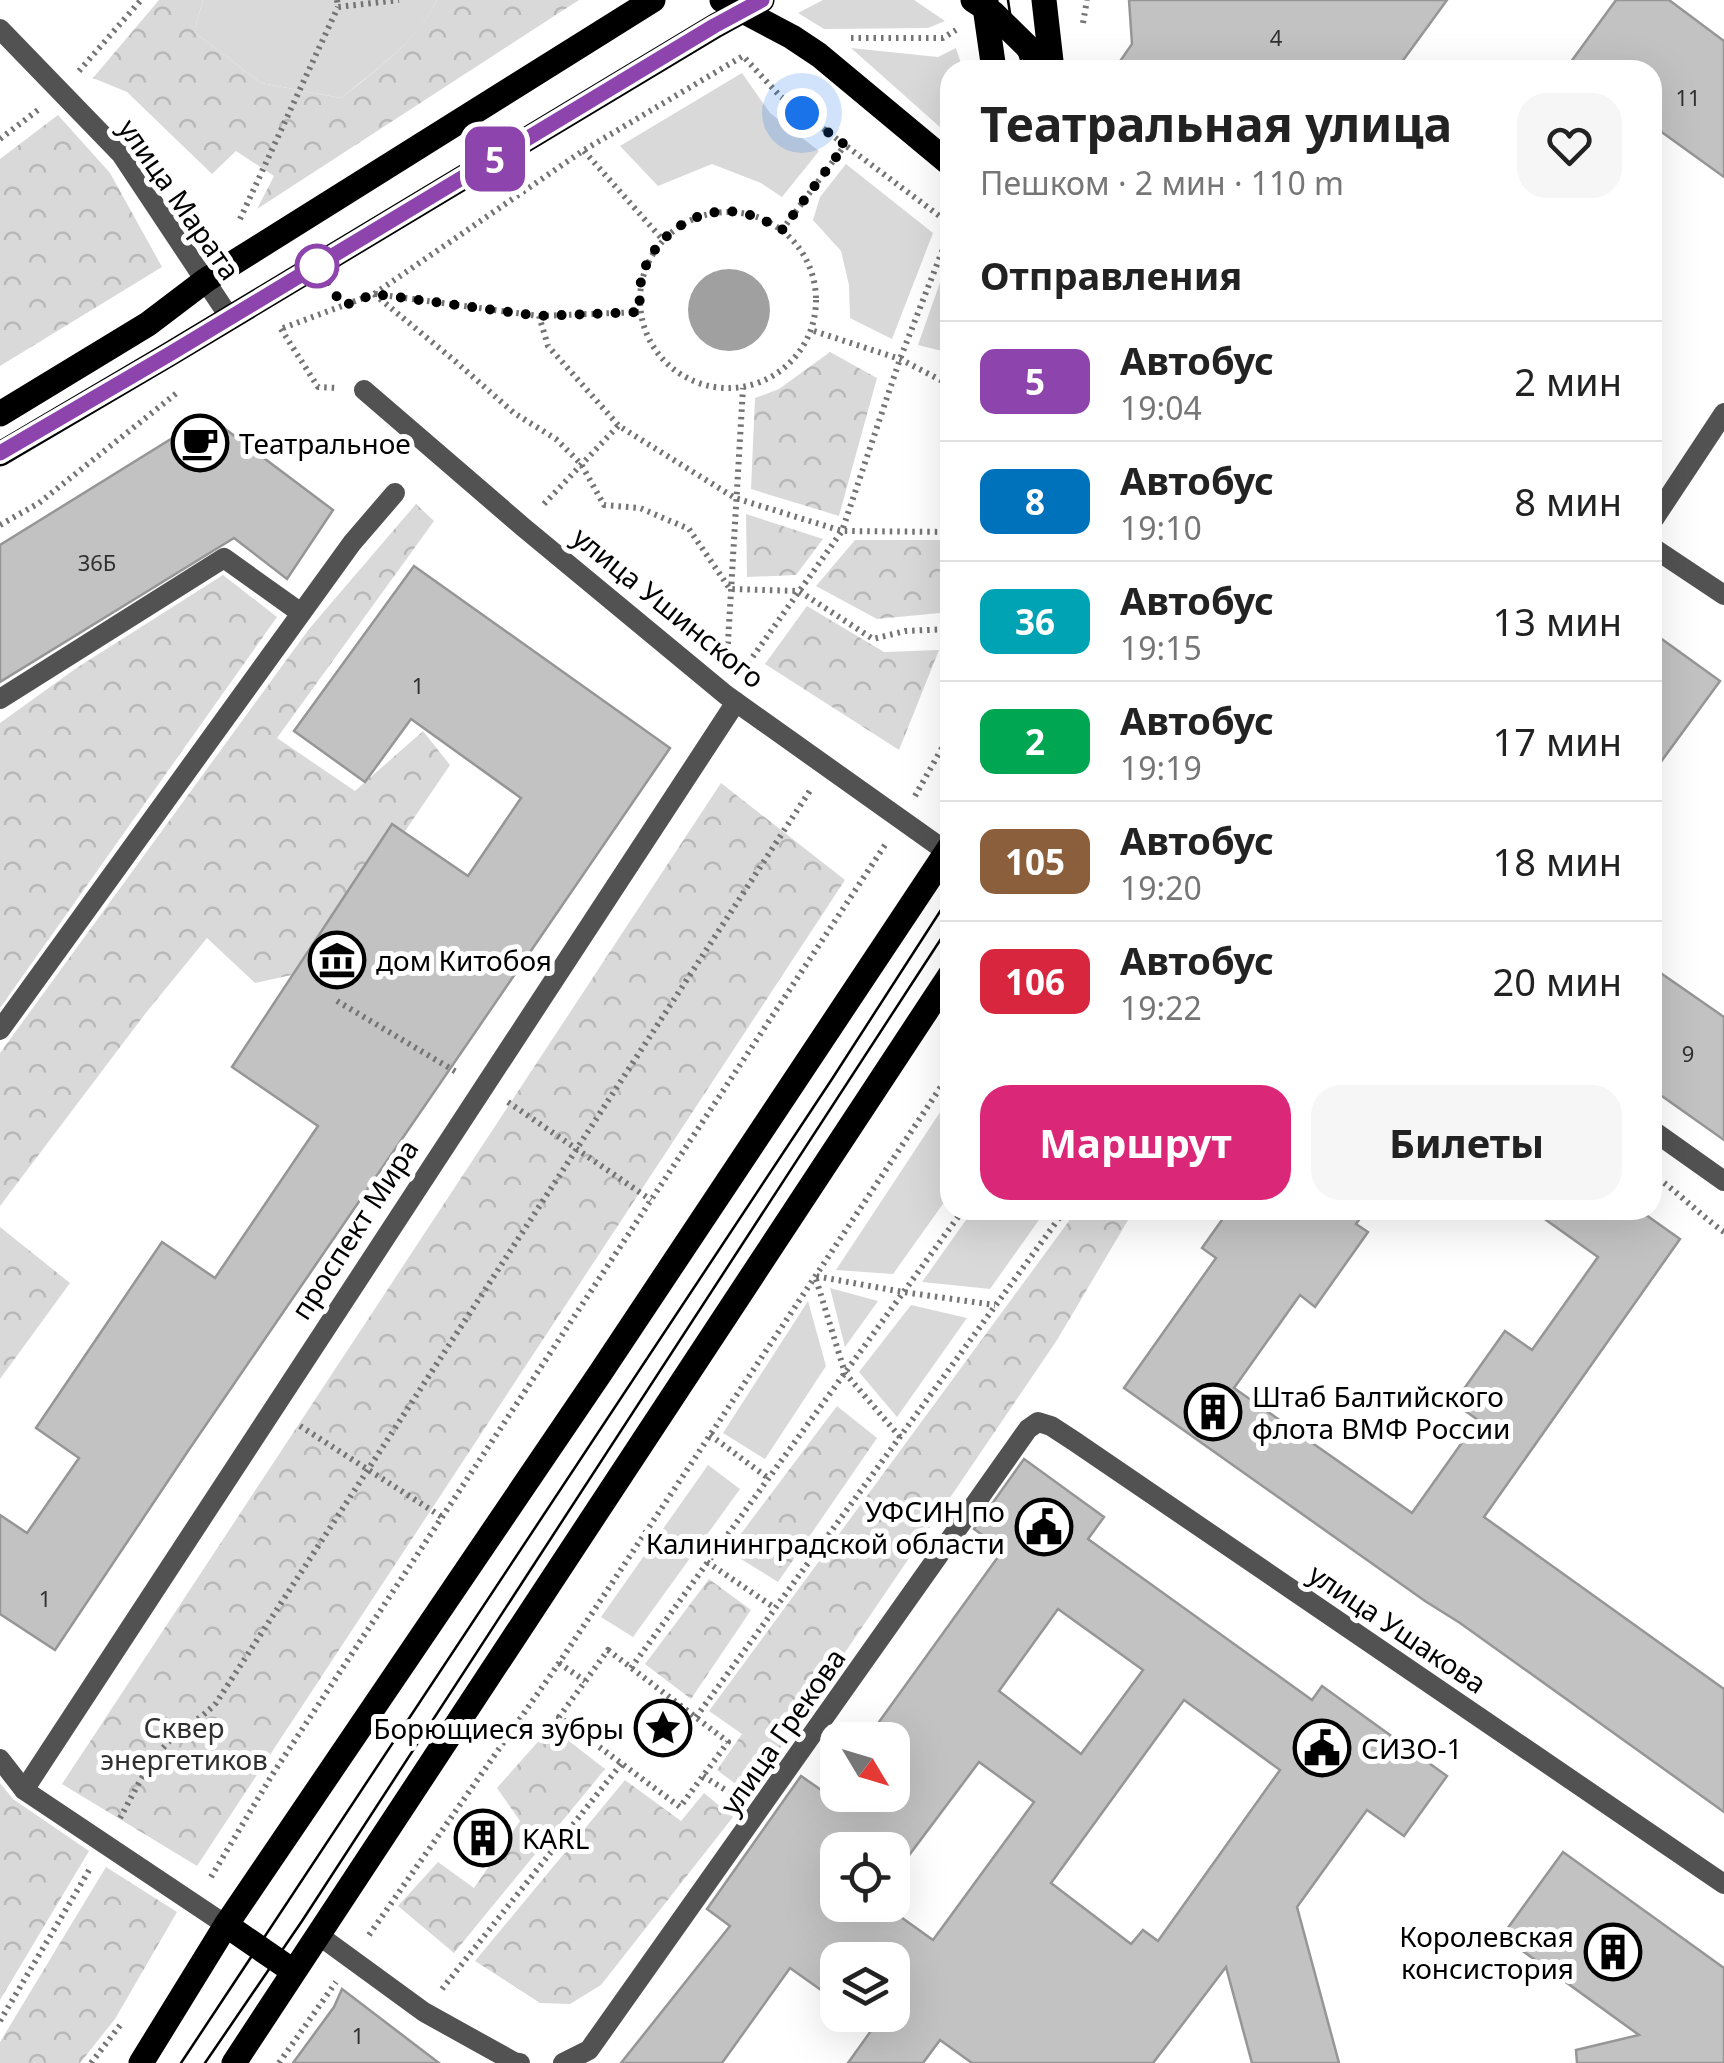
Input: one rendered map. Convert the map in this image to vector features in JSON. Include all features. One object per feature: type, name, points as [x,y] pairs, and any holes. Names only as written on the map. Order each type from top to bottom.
[{"type":"main road","points":[[0,414],[148,324],[206,280],[653,0]]},
{"type":"main road","points":[[1044,0],[1050,60]]},
{"type":"main road","points":[[0,454],[742,4],[819,55],[940,156]]},
{"type":"main road","points":[[982,5],[1040,60]]},
{"type":"main road","points":[[982,5],[992,60]]},
{"type":"main road","points":[[140,2063],[226,1925],[940,864]]},
{"type":"main road","points":[[234,2063],[940,990]]},
{"type":"main road","points":[[226,1925],[293,1971]]},
{"type":"street","name":"улица Марата","points":[[0,28],[121,154],[230,318]]},
{"type":"street","name":"улица Ушинского","points":[[364,390],[731,698],[940,845]]},
{"type":"street","points":[[1662,507],[1724,413]]},
{"type":"street","points":[[0,1030],[300,613],[352,543],[395,494]]},
{"type":"street","points":[[1662,553],[1724,596]]},
{"type":"street","points":[[0,699],[224,558],[300,613]]},
{"type":"street","name":"проспект Мира","points":[[24,1790],[731,698]]},
{"type":"street","points":[[1662,1137],[1724,1181]]},
{"type":"street","name":"улица Ушакова","points":[[1038,1422],[1063,1434],[1724,1884]]},
{"type":"street","name":"улица Грекова","points":[[563,2063],[589,2050],[1028,1430],[1038,1422]]},
{"type":"street","points":[[0,1759],[24,1790],[226,1925]]},
{"type":"street","points":[[317,1934],[424,2012],[520,2063]]},
{"type":"path","points":[[236,226],[338,3],[400,0]]},
{"type":"path","points":[[834,38],[942,38],[982,5]]},
{"type":"path","points":[[265,338],[374,294],[584,150],[743,56],[780,96],[940,219]]},
{"type":"path","points":[[782,230],[845,145]]},
{"type":"path","points":[[584,150],[663,240]]},
{"type":"path","points":[[734,212],[759,217],[782,230],[801,249],[813,273],[817,301],[814,331],[797,356],[764,381],[743,388],[714,388],[687,380],[664,362],[648,340],[640,312],[640,286],[648,261],[663,240],[684,223],[707,214],[734,212]]},
{"type":"path","points":[[731,698],[842,531],[940,253]]},
{"type":"path","points":[[374,294],[539,316],[640,312]]},
{"type":"path","points":[[374,294],[514,413],[556,440],[580,464],[604,505],[640,508],[689,530],[730,589]]},
{"type":"path","points":[[539,316],[548,346],[619,426],[736,498],[842,531],[940,532]]},
{"type":"path","points":[[281,329],[318,387],[364,390]]},
{"type":"path","points":[[814,331],[900,359],[940,380]]},
{"type":"path","points":[[0,525],[39,502],[187,385]]},
{"type":"path","points":[[731,698],[730,589],[743,388]]},
{"type":"path","points":[[523,527],[619,426]]},
{"type":"path","points":[[730,589],[799,591],[873,639],[904,631],[940,629]]},
{"type":"path","points":[[195,1904],[272,1776],[902,820],[940,752]]},
{"type":"path","points":[[0,2021],[160,1752],[216,1703],[826,766]]},
{"type":"path","points":[[279,2063],[559,1663],[940,1088]]},
{"type":"path","points":[[1662,1181],[1724,1232]]},
{"type":"path","points":[[631,1668],[956,1220]]},
{"type":"path","points":[[696,1717],[1058,1220]]},
{"type":"path","points":[[816,1276],[995,1305]]},
{"type":"path","points":[[816,1276],[845,1372],[900,1437]]},
{"type":"path","points":[[273,1408],[442,1517]]},
{"type":"path","points":[[710,1436],[768,1478]]},
{"type":"path","points":[[707,1562],[775,1608]]},
{"type":"path","points":[[608,1650],[728,1742],[680,1807],[559,1716],[584,1681],[608,1650]]},
{"type":"path","points":[[559,1663],[584,1681]]},
{"type":"path","points":[[424,2012],[622,1764]]},
{"type":"path","points":[[91,2063],[125,2019]]},
{"type":"green space","points":[[159,0],[203,0],[194,32],[261,83],[341,98],[407,41],[437,0],[579,0],[257,209],[274,176],[236,151],[212,174],[127,92],[93,78]]},
{"type":"green space","points":[[203,0],[437,0],[407,41],[341,98],[261,83],[194,32]]},
{"type":"green space","points":[[823,0],[914,0],[945,21],[928,28],[824,29],[798,13]]},
{"type":"green space","points":[[851,48],[938,57],[956,48],[960,60],[940,60],[940,127]]},
{"type":"green space","points":[[742,73],[770,113],[819,151],[782,197],[761,183],[712,164],[658,186],[620,146]]},
{"type":"green space","points":[[58,115],[110,173],[162,267],[0,366],[0,159]]},
{"type":"green space","points":[[846,164],[933,233],[892,339],[850,318],[849,285],[841,251],[813,220],[820,197]]},
{"type":"green space","points":[[940,282],[940,350],[918,345]]},
{"type":"green space","points":[[830,352],[877,378],[839,516],[751,489],[755,398],[779,389]]},
{"type":"green space","points":[[416,504],[434,521],[277,738],[355,791],[423,731],[450,765],[310,971],[255,983],[207,938],[0,1206],[0,1053],[309,629]]},
{"type":"green space","points":[[746,514],[823,539],[796,575],[747,577]]},
{"type":"green space","points":[[855,540],[940,540],[940,613],[877,619],[816,586]]},
{"type":"green space","points":[[223,575],[277,617],[0,1008],[0,723],[75,669]]},
{"type":"green space","points":[[807,606],[884,652],[939,650],[899,750],[765,664]]},
{"type":"green space","name":"Сквер энергетиков","points":[[721,783],[845,880],[197,1866],[62,1784]]},
{"type":"green space","points":[[940,1112],[940,1208],[893,1274],[836,1270]]},
{"type":"green space","points":[[966,1220],[1039,1220],[990,1289],[922,1282]]},
{"type":"green space","points":[[1070,1220],[1128,1220],[1057,1340],[749,1794],[717,1770],[742,1734],[709,1711]]},
{"type":"green space","points":[[0,1227],[70,1283],[0,1379]]},
{"type":"green space","points":[[830,1288],[878,1301],[845,1347]]},
{"type":"green space","points":[[808,1301],[826,1366],[765,1459],[723,1433]]},
{"type":"green space","points":[[911,1305],[967,1318],[897,1417],[859,1372]]},
{"type":"green space","points":[[837,1406],[877,1438],[778,1582],[728,1551]]},
{"type":"green space","points":[[708,1465],[740,1489],[633,1637],[601,1617]]},
{"type":"green space","points":[[709,1579],[751,1610],[691,1699],[645,1664]]},
{"type":"green space","points":[[551,1727],[605,1769],[454,1953],[398,1906],[438,1862],[474,1888],[520,1821],[497,1788]]},
{"type":"green space","points":[[625,1780],[681,1821],[704,1793],[733,1817],[601,1985],[570,2004],[540,2003],[475,1961]]},
{"type":"green space","points":[[0,1783],[13,1799],[89,1851],[0,2000]]},
{"type":"green space","points":[[106,1867],[177,1912],[115,2019],[80,2063],[0,2063],[0,2042]]},
{"type":"shaded area","points":[[729,269],[745,272],[758,281],[767,294],[767,326],[758,339],[745,348],[729,351],[713,348],[700,339],[691,326],[688,310],[691,294],[700,281],[713,272]]},
{"type":"building","points":[[1129,0],[1447,0],[1403,60],[1121,60],[1132,44]]},
{"type":"building","points":[[1616,0],[1669,0],[1724,41],[1724,177],[1662,132],[1662,60],[1572,60]]},
{"type":"building","points":[[208,416],[333,510],[287,579],[234,538],[0,682],[0,545]]},
{"type":"building","points":[[414,566],[670,748],[55,1650],[0,1614],[0,1515],[27,1533],[79,1458],[36,1428],[162,1242],[215,1278],[318,1126],[232,1067],[392,824],[468,876],[521,798],[411,719],[365,782],[294,731]]},
{"type":"building","points":[[1662,639],[1720,681],[1662,760]]},
{"type":"building","points":[[1662,974],[1724,1017],[1724,1140],[1662,1096]]},
{"type":"building","name":"Штаб Балтийского флота ВМФ России","points":[[1222,1220],[1359,1220],[1356,1224],[1368,1232],[1315,1307],[1300,1295],[1234,1388],[1412,1513],[1478,1420],[1454,1403],[1505,1331],[1532,1350],[1598,1257],[1546,1220],[1653,1220],[1680,1239],[1484,1517],[1724,1689],[1724,1812],[1124,1388],[1216,1258],[1202,1248]]},
{"type":"building","points":[[1024,1459],[1104,1517],[1088,1539],[1312,1700],[1322,1686],[1447,1776],[1404,1836],[1367,1810],[1297,1907],[1339,2063],[1252,2063],[1226,1967],[1153,2063],[972,2063],[940,2040],[923,2063],[848,2063],[870,2032],[910,2032],[910,1942],[820,1942],[820,1989],[790,1968],[722,2063],[621,2063],[730,1926],[707,1909],[801,1776],[820,1789],[820,1812],[910,1812],[910,1722],[879,1722],[1003,1550],[974,1529]],"holes":[[[1058,1609],[1143,1670],[1081,1754],[999,1691]],[[1184,1700],[1280,1770],[1158,1941],[1143,1930],[1131,1944],[1051,1883]]]},
{"type":"building","name":"Королевская консистория","points":[[1563,1852],[1724,1968],[1724,2063],[1577,2063],[1576,2050],[1639,2035],[1502,1936]]},
{"type":"building","points":[[342,1989],[439,2063],[293,2063],[334,2007]]},
{"type":"tram line","points":[[1008,0],[1021,60]]},
{"type":"tram line","points":[[181,2063],[940,912]]},
{"type":"tram line","points":[[205,2063],[302,1921],[940,940]]},
{"type":"bus line","name":"5","points":[[0,453],[762,0]]},
{"type":"place","name":"Театральное","points":[[200,443]]},
{"type":"place","name":"дом Китобоя","points":[[337,960]]},
{"type":"place","name":"Штаб Балтийского флота ВМФ России","points":[[1213,1412]]},
{"type":"place","name":"УФСИН по Калининградской области","points":[[1044,1527]]},
{"type":"place","name":"Борющиеся зубры","points":[[663,1728]]},
{"type":"place","name":"СИЗО-1","points":[[1322,1748]]},
{"type":"place","name":"KARL","points":[[483,1838]]},
{"type":"place","name":"Королевская консистория","points":[[1613,1952]]},
{"type":"route","points":[[317,266],[343,306],[374,294],[539,316],[640,312],[640,286],[648,261],[663,240],[684,223],[707,214],[734,212],[759,217],[782,230],[845,145],[802,113]]}]
